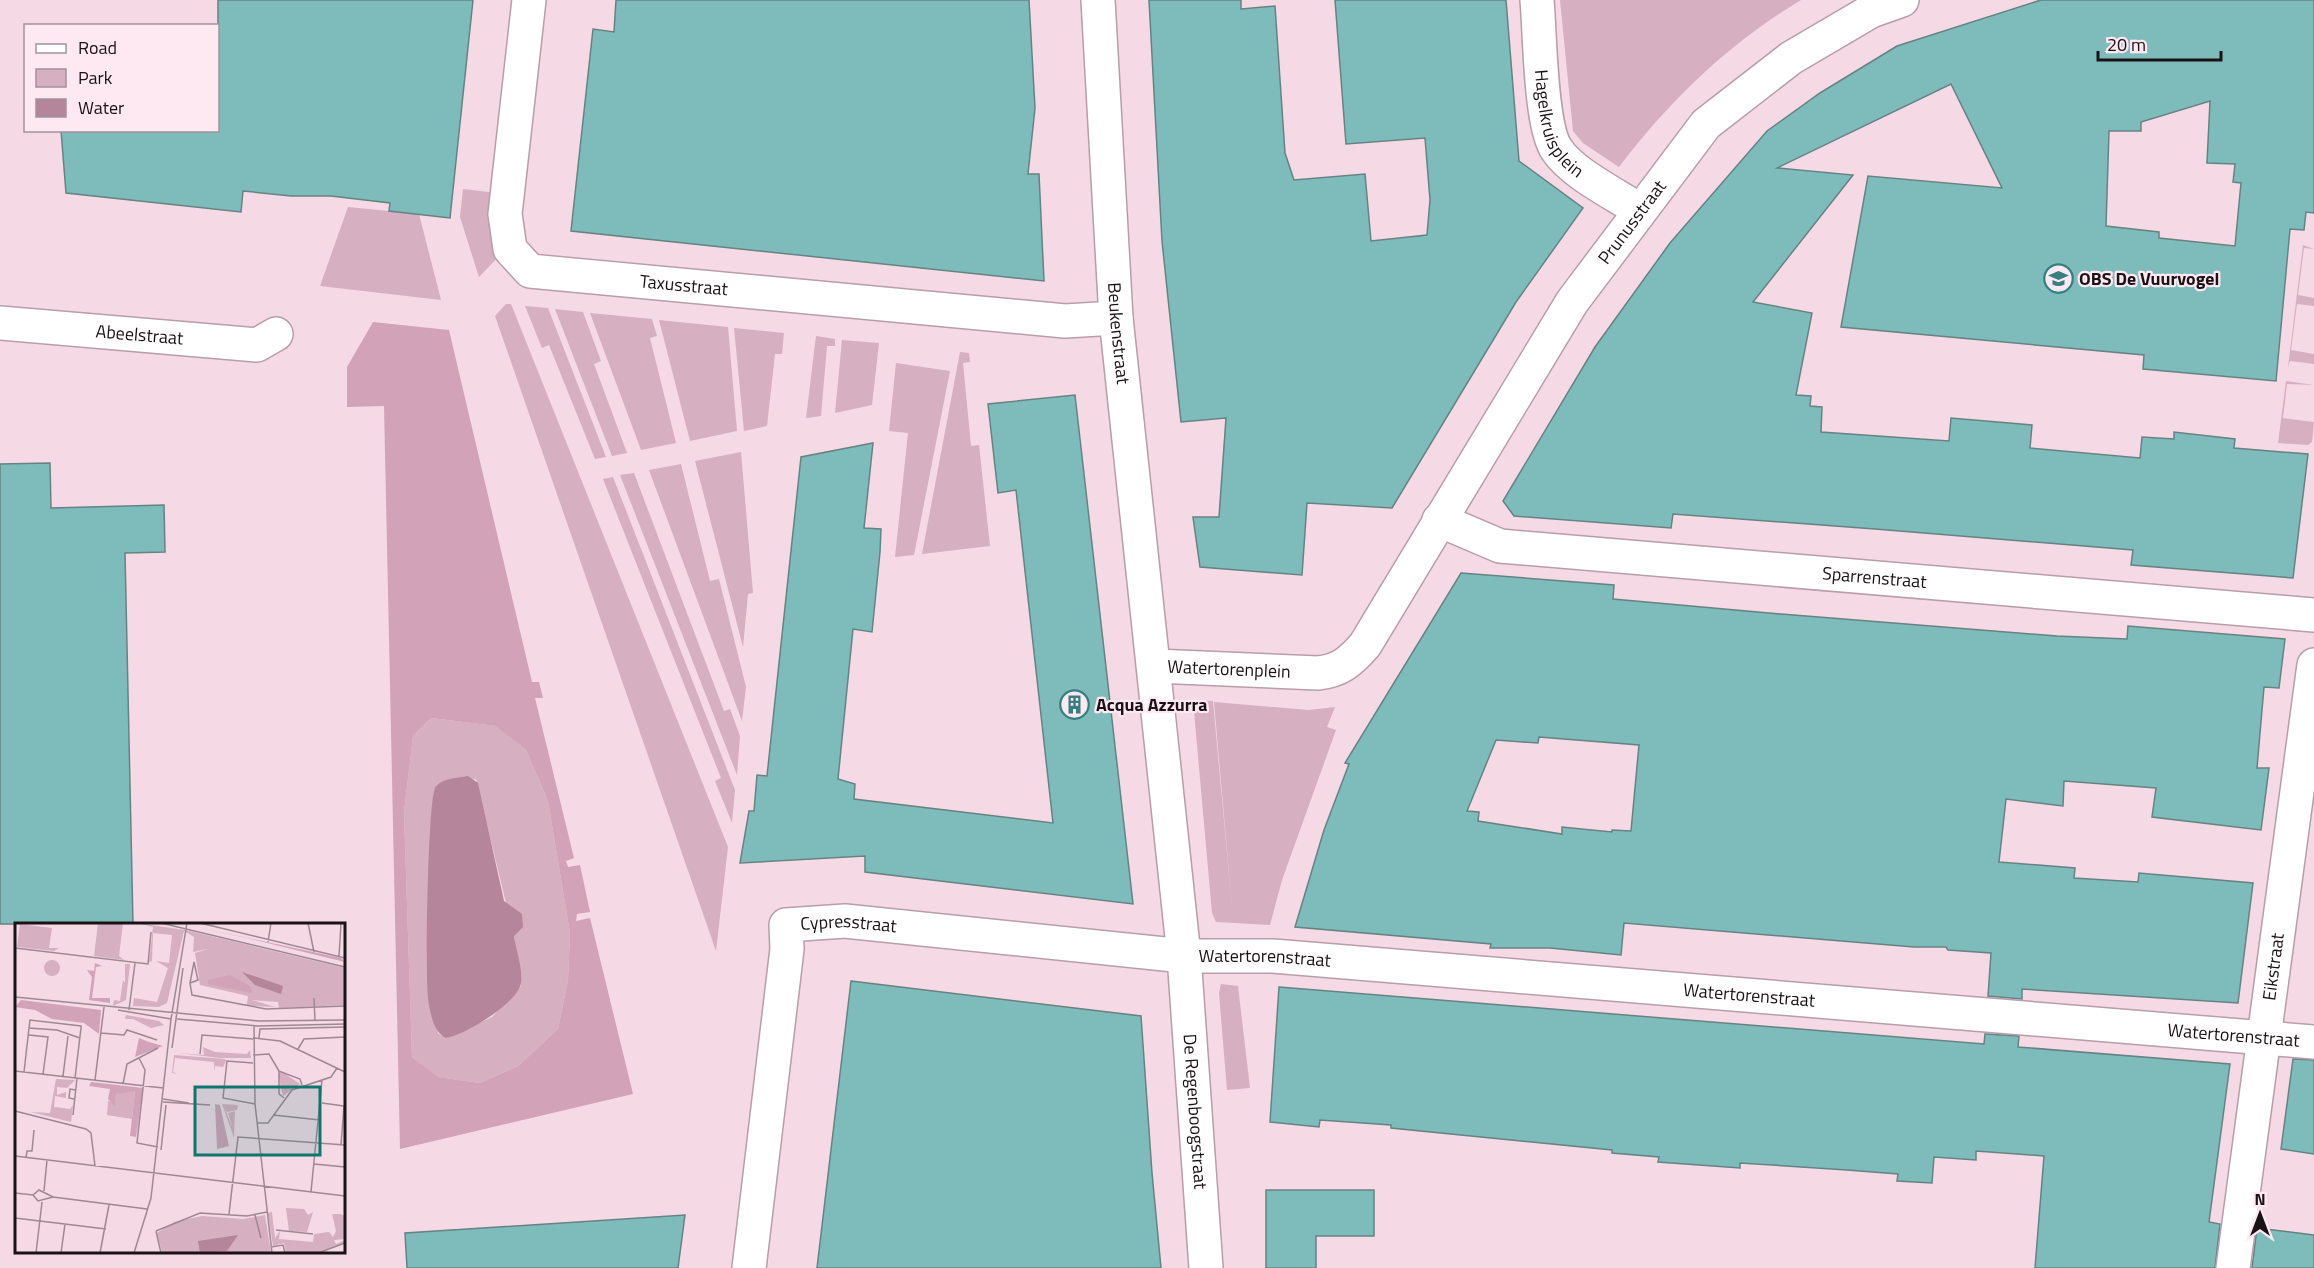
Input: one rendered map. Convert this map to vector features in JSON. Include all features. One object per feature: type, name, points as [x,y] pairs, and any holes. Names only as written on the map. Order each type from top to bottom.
[{"type":"street","name":"Taxusstraat","points":[[529,0],[505,214],[510,249],[530,271],[1053,321],[1116,318]]},
{"type":"street","name":"Beukenstraat","points":[[1098,0],[1116,318],[1155,666]]},
{"type":"street","name":"Hagelkruisplein","points":[[1537,0],[1547,123],[1556,149],[1566,161],[1639,210]]},
{"type":"street","name":"Prunusstraat","points":[[1440,520],[1572,302],[1639,210],[1706,124],[1791,58],[1871,11],[1902,0]]},
{"type":"street","name":"Abeelstraat","points":[[0,323],[257,345],[276,334]]},
{"type":"street","name":"Sparrenstraat","points":[[1440,520],[1500,546],[2314,615]]},
{"type":"street","name":"Watertorenplein","points":[[1184,956],[1155,666],[1333,672],[1349,663],[1365,645],[1440,520]]},
{"type":"street","name":"Eikstraat","points":[[2233,1268],[2314,665]]},
{"type":"street","name":"Cypresstraat","points":[[749,1268],[787,949],[786,925],[845,921],[1184,956]]},
{"type":"street","name":"Watertorenstraat","points":[[1184,956],[1273,956],[2314,1042]]},
{"type":"street","name":"De Regenboogstraat","points":[[1184,956],[1206,1268]]},
{"type":"green space","points":[[1560,0],[1801,0],[1749,35],[1702,74],[1659,119],[1619,167],[1583,143],[1573,131]]},
{"type":"green space","points":[[463,189],[497,193],[503,252],[479,277],[460,217]]},
{"type":"green space","points":[[348,207],[419,214],[441,300],[320,286]]},
{"type":"green space","points":[[2303,245],[2314,249],[2304,248],[2298,295],[2314,298],[2314,306],[2297,304],[2291,350],[2314,354],[2314,364],[2290,361],[2288,367]]},
{"type":"green space","points":[[506,304],[511,304],[728,847],[716,951],[495,316]]},
{"type":"green space","points":[[525,306],[548,308],[606,457],[595,459],[549,345],[542,348]]},
{"type":"green space","points":[[555,309],[583,312],[601,361],[594,364],[627,453],[612,456]]},
{"type":"green space","points":[[590,313],[652,319],[657,336],[650,338],[676,443],[641,450]]},
{"type":"green space","points":[[659,320],[728,327],[737,431],[690,441]]},
{"type":"green space","points":[[734,328],[784,333],[782,354],[775,354],[767,426],[744,431]]},
{"type":"green space","points":[[816,336],[835,339],[835,346],[827,346],[821,416],[806,418]]},
{"type":"green space","points":[[842,340],[879,343],[872,405],[835,413]]},
{"type":"green space","points":[[960,352],[969,353],[970,362],[963,363],[971,446],[979,445],[990,546],[922,554]]},
{"type":"green space","points":[[896,363],[950,371],[914,555],[895,557],[908,433],[889,431]]},
{"type":"green space","points":[[2286,381],[2314,385],[2287,384],[2283,418],[2314,422],[2312,442],[2308,445],[2278,443]]},
{"type":"green space","points":[[741,452],[753,593],[748,594],[743,647],[695,461]]},
{"type":"green space","points":[[681,464],[710,581],[719,579],[746,687],[742,721],[649,470]]},
{"type":"green space","points":[[634,473],[724,711],[730,709],[740,736],[737,775],[620,475]]},
{"type":"green space","points":[[613,477],[735,790],[732,823],[715,781],[721,778],[603,479]]},
{"type":"green space","points":[[1193,700],[1213,701],[1233,919],[1214,702],[1309,710],[1335,707],[1327,727],[1336,730],[1282,880],[1270,925],[1216,922],[1212,913]]},
{"type":"green space","points":[[431,718],[497,726],[526,750],[548,801],[570,933],[568,980],[558,1029],[518,1066],[480,1083],[437,1077],[412,1057],[404,812],[413,736]],"holes":[[[476,779],[514,936],[521,986],[492,1017],[446,1038],[438,1033],[430,839],[434,791],[437,786]]]},
{"type":"green space","points":[[1221,984],[1238,986],[1250,1088],[1227,1090],[1219,993]]},
{"type":"shaded area","points":[[373,322],[449,330],[532,682],[539,682],[543,698],[535,698],[574,858],[566,861],[568,867],[580,865],[590,912],[577,914],[576,921],[590,918],[633,1094],[400,1149],[384,406],[347,407],[347,367]],"holes":[[[431,718],[496,726],[526,750],[548,801],[570,933],[568,980],[558,1029],[518,1066],[480,1083],[438,1077],[412,1057],[404,812],[413,736]]]},
{"type":"water","points":[[468,776],[478,783],[504,901],[522,914],[523,927],[514,936],[521,983],[511,1000],[490,1017],[455,1036],[446,1038],[435,1026],[428,998],[427,925],[431,823],[435,788],[445,780]]},
{"type":"building","points":[[218,0],[473,0],[450,218],[389,211],[390,203],[331,196],[291,196],[243,191],[241,212],[66,193],[61,132],[219,132]]},
{"type":"building","points":[[616,0],[1029,0],[1035,108],[1028,174],[1039,174],[1044,281],[571,231],[593,29],[614,32]]},
{"type":"building","points":[[1149,0],[1241,0],[1241,9],[1275,6],[1285,153],[1294,180],[1365,174],[1371,241],[1427,235],[1430,200],[1425,138],[1346,144],[1335,0],[1506,0],[1519,161],[1583,208],[1516,302],[1392,508],[1307,503],[1302,575],[1200,567],[1193,517],[1219,517],[1226,418],[1181,422],[1162,241]]},
{"type":"building","points":[[2041,0],[2314,0],[2314,213],[2306,212],[2304,230],[2290,229],[2276,381],[2143,369],[2144,355],[1841,327],[1868,176],[2002,188],[1951,84],[1777,168],[1853,175],[1753,302],[1812,313],[1796,395],[1811,396],[1810,406],[1822,407],[1821,432],[1949,441],[1951,418],[2032,425],[2030,448],[2140,458],[2142,437],[2174,439],[2174,432],[2235,439],[2234,448],[2308,454],[2293,578],[2131,565],[2133,550],[1875,529],[1673,514],[1671,528],[1514,516],[1503,501],[1595,347],[1670,243],[1767,131],[1820,93],[1897,46]],"holes":[[[2210,101],[2207,163],[2235,164],[2233,182],[2241,183],[2235,246],[2159,238],[2159,232],[2106,226],[2109,131],[2141,131],[2141,122]]]},
{"type":"building","name":"Acqua Azzurra","points":[[1075,395],[1133,904],[865,872],[865,856],[740,863],[749,811],[754,811],[757,775],[767,776],[801,457],[873,443],[864,528],[881,529],[872,632],[853,629],[838,779],[855,784],[854,799],[1053,823],[1016,490],[998,493],[988,404]]},
{"type":"building","points":[[50,463],[51,508],[164,505],[165,552],[125,553],[133,923],[0,924],[0,464]]},
{"type":"building","points":[[1461,573],[1614,585],[1613,599],[1781,614],[2057,636],[2127,639],[2128,626],[2285,639],[2279,688],[2264,687],[2257,768],[2269,768],[2261,830],[2152,817],[2156,788],[2064,781],[2063,806],[2006,799],[1999,862],[2075,868],[2074,878],[2138,882],[2139,873],[2253,883],[2238,1003],[2022,989],[2022,999],[1988,996],[1991,953],[1948,950],[1946,947],[1914,947],[1624,923],[1621,955],[1550,948],[1490,948],[1491,944],[1295,927],[1324,830],[1349,764],[1345,763]],"holes":[[[1539,737],[1639,745],[1631,831],[1612,830],[1612,832],[1562,827],[1562,834],[1478,821],[1479,812],[1467,811],[1496,740],[1538,743]]]},
{"type":"building","points":[[851,981],[1141,1016],[1161,1268],[817,1268]]},
{"type":"building","points":[[1279,987],[1984,1044],[1985,1034],[2019,1036],[2018,1047],[2230,1064],[2209,1222],[2220,1224],[2215,1268],[2035,1268],[2044,1156],[1976,1151],[1976,1160],[1934,1157],[1932,1183],[1897,1181],[1898,1174],[1847,1170],[1740,1163],[1740,1168],[1658,1162],[1659,1157],[1612,1153],[1612,1150],[1391,1128],[1391,1125],[1320,1120],[1319,1127],[1270,1122]]},
{"type":"building","points":[[2293,1059],[2314,1060],[2314,1154],[2281,1149]]},
{"type":"building","points":[[1266,1190],[1374,1190],[1374,1236],[1316,1236],[1316,1268],[1266,1268]]},
{"type":"building","points":[[685,1215],[678,1268],[407,1268],[405,1233]]},
{"type":"building","points":[[2257,1228],[2314,1235],[2314,1268],[2252,1268]]},
{"type":"place","name":"OBS De Vuurvogel","points":[[2058,279]]},
{"type":"place","name":"Acqua Azzurra","points":[[1075,705]]}]
